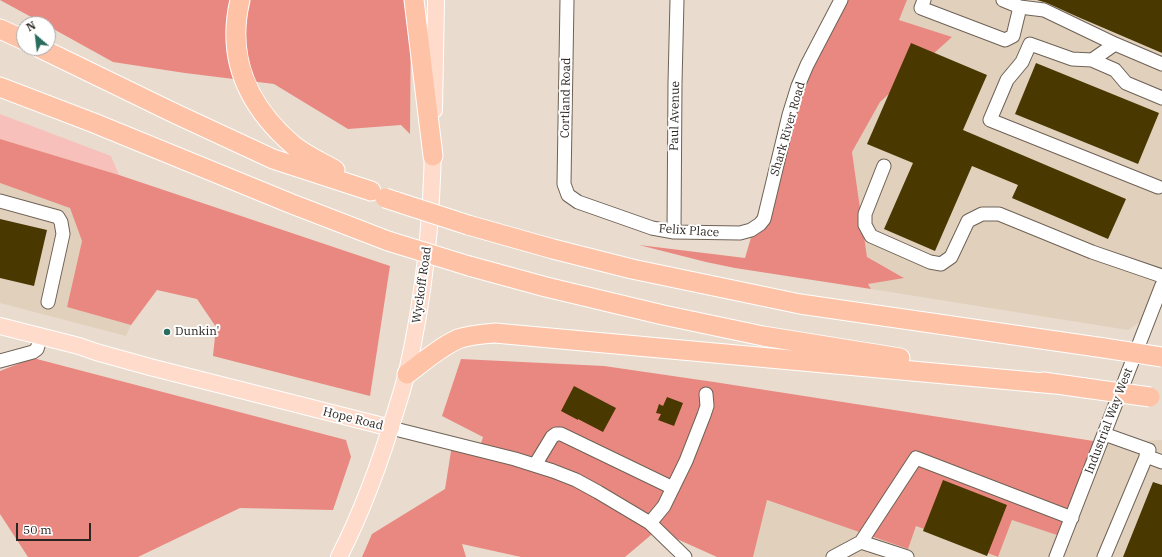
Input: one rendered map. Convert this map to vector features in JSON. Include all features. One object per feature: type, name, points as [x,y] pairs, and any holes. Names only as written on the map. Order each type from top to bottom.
[{"type":"highway","points":[[240,0],[237,13],[236,32],[240,67],[250,93],[262,112],[294,145],[308,155],[378,194]]},
{"type":"highway","points":[[414,0],[433,156]]},
{"type":"highway","points":[[0,29],[16,36]]},
{"type":"highway","points":[[56,56],[177,115],[273,159],[468,224],[553,250],[632,269],[800,304],[1162,357]]},
{"type":"highway","points":[[0,87],[94,123],[292,204],[388,240],[469,266],[597,300],[763,336],[1055,384],[1156,397]]},
{"type":"highway","points":[[407,374],[449,344],[459,339],[495,333],[1055,384]]},
{"type":"main road","name":"Wyckoff Road","points":[[339,557],[350,536],[376,473],[407,374],[415,334],[428,243],[433,156],[436,0]]},
{"type":"main road","name":"Hope Road","points":[[0,326],[80,346],[150,367],[391,428]]},
{"type":"street","name":"Cortland Road","points":[[567,0],[564,184],[568,194]]},
{"type":"street","name":"Paul Avenue","points":[[674,232],[677,0]]},
{"type":"street","name":"Shark River Road","points":[[764,219],[789,115],[798,86],[810,59],[841,0]]},
{"type":"street","points":[[924,0],[921,8],[1005,40],[1013,36],[1020,7]]},
{"type":"street","points":[[1003,0],[1020,7],[1044,10],[1115,44],[1162,64]]},
{"type":"street","points":[[1161,189],[990,120],[1007,80],[1022,62],[1030,44],[1072,59],[1092,60],[1115,70],[1126,83],[1162,98]]},
{"type":"street","points":[[1092,60],[1115,44]]},
{"type":"street","points":[[884,166],[865,214],[865,224],[871,236],[930,262],[941,264],[952,257],[968,221],[982,214],[999,214],[1092,252],[1162,276]]},
{"type":"street","name":"Felix Place","points":[[568,194],[573,200],[578,202],[652,228],[674,232],[740,233],[750,230],[760,224],[764,219]]},
{"type":"street","points":[[0,201],[58,217],[61,222],[63,234],[48,302]]},
{"type":"street","name":"Industrial Way West","points":[[1056,557],[1162,285]]},
{"type":"street","points":[[0,361],[33,352],[37,349],[41,336]]},
{"type":"street","points":[[650,523],[664,506],[686,460],[704,415],[706,394]]},
{"type":"street","name":"Hope Road","points":[[391,428],[515,458],[553,471],[598,492],[650,523],[680,555]]},
{"type":"street","points":[[535,465],[552,437],[556,434],[561,434],[673,488]]},
{"type":"street","points":[[1104,434],[1149,450],[1104,557]]},
{"type":"street","points":[[1146,456],[1162,462]]},
{"type":"street","points":[[833,557],[861,542],[916,458],[1072,518]]},
{"type":"street","points":[[861,542],[907,557]]},
{"type":"shaded area","points":[[0,0],[404,0],[411,7],[410,134],[401,125],[348,129],[274,84],[113,62],[56,30],[56,16],[29,16]]},
{"type":"shaded area","points":[[843,0],[907,0],[899,20],[952,37],[880,102],[852,152],[867,257],[904,278],[868,284],[871,289],[735,268],[639,245],[745,258],[790,104]]},
{"type":"shaded area","points":[[907,0],[1162,0],[1162,307],[1128,330],[871,289],[868,284],[903,277],[867,257],[852,152],[880,102],[952,37],[899,20]]},
{"type":"shaded area","points":[[0,114],[111,156],[119,175],[0,139]]},
{"type":"shaded area","points":[[0,139],[119,175],[390,266],[370,396],[213,356],[216,327],[197,299],[157,290],[131,325],[67,307],[82,241],[70,208],[0,183]]},
{"type":"shaded area","points":[[0,183],[70,207],[82,241],[67,307],[131,325],[126,336],[0,303]]},
{"type":"shaded area","points":[[33,358],[346,440],[351,457],[333,510],[240,508],[138,557],[28,557],[0,514],[0,371]]},
{"type":"shaded area","points":[[461,359],[604,366],[1100,442],[1066,538],[1012,520],[998,557],[916,526],[908,549],[767,500],[753,557],[717,557],[657,530],[625,557],[521,557],[462,544],[466,557],[362,557],[372,534],[445,489],[452,445],[479,450],[483,437],[442,416]]},
{"type":"shaded area","points":[[1162,440],[1162,557],[998,557],[1012,520],[1100,442]]},
{"type":"shaded area","points":[[766,500],[908,549],[916,526],[996,557],[753,557]]},
{"type":"building","points":[[1037,0],[1162,0],[1162,53],[1047,3]]},
{"type":"building","points":[[911,43],[987,75],[963,130],[1126,199],[1108,239],[1012,198],[1018,185],[972,166],[935,251],[884,229],[913,163],[867,144]]},
{"type":"building","points":[[1036,63],[1159,113],[1138,164],[1015,114]]},
{"type":"building","points":[[0,219],[47,230],[34,286],[0,278]]},
{"type":"building","points":[[574,386],[616,408],[603,432],[561,411]]},
{"type":"building","points":[[667,397],[683,403],[674,426],[658,420],[661,414],[656,413],[659,404],[663,406]]},
{"type":"building","points":[[943,480],[1007,505],[987,556],[923,531]]},
{"type":"building","points":[[1153,482],[1162,485],[1162,557],[1123,557]]},
{"type":"place","name":"Dunkin'","points":[[167,332]]}]
